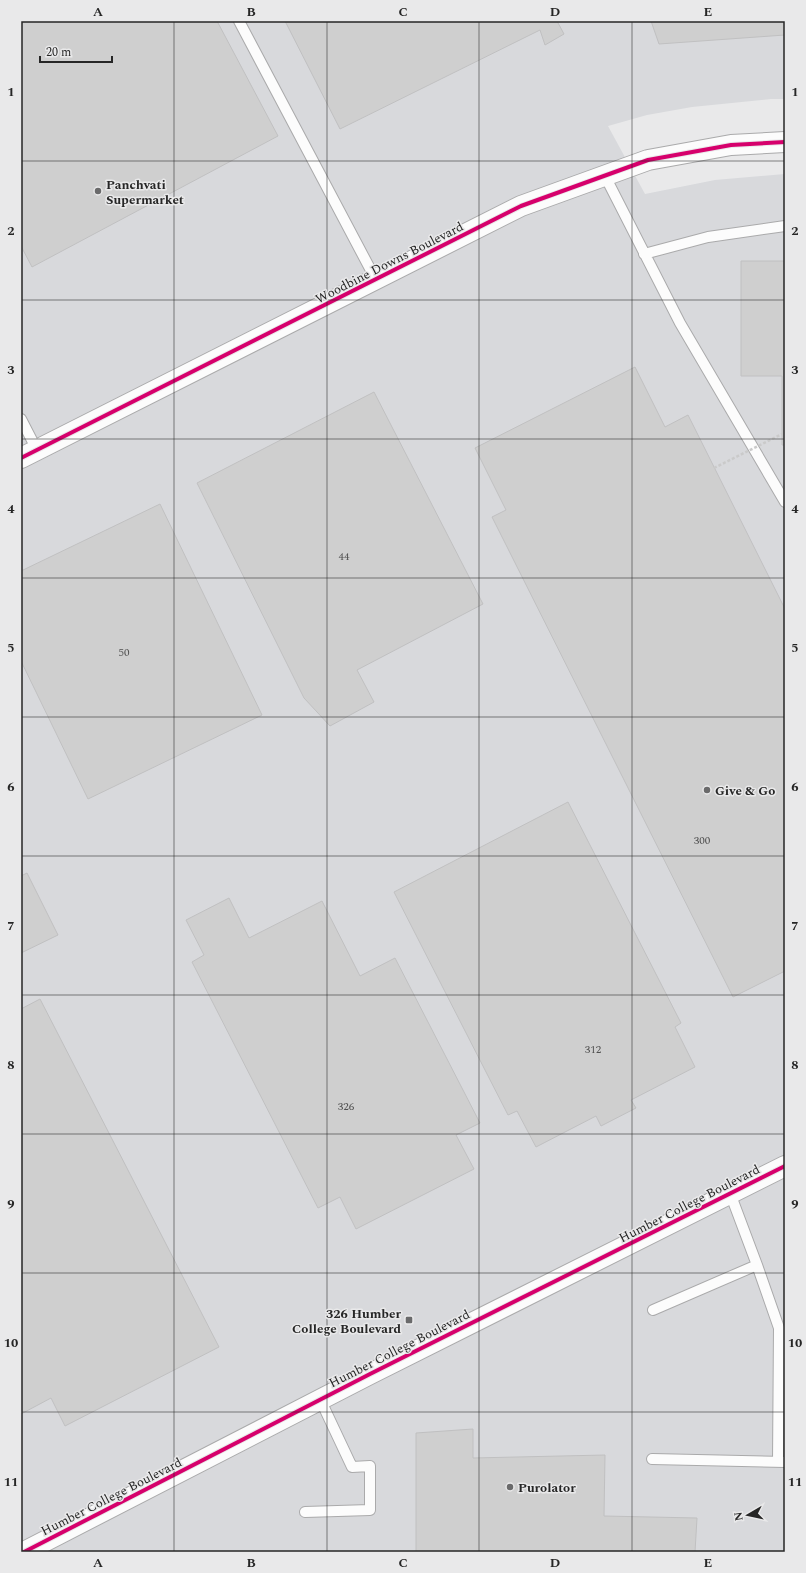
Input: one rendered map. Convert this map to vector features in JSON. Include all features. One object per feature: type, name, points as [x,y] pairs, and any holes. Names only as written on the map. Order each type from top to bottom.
[{"type":"street","name":"Woodbine Downs Boulevard","points":[[29,454],[521,206],[648,160],[731,145],[785,142]]},
{"type":"street","name":"Humber College Boulevard","points":[[24,1552],[320,1399],[785,1166]]},
{"type":"lane","points":[[239,21],[376,280]]},
{"type":"lane","points":[[605,176],[680,323],[785,502]]},
{"type":"lane","points":[[644,254],[708,237],[785,226]]},
{"type":"lane","points":[[21,419],[29,454]]},
{"type":"lane","points":[[652,1459],[781,1462],[779,1328],[730,1193]]},
{"type":"lane","points":[[653,1310],[756,1265]]},
{"type":"lane","points":[[305,1512],[370,1510],[370,1466],[352,1467],[320,1399]]},
{"type":"path","points":[[714,468],[782,434]]},
{"type":"shaded area","points":[[21,21],[785,21],[785,99],[692,107],[647,115],[608,126],[645,194],[715,180],[785,174],[785,1552],[21,1552]]},
{"type":"building","name":"Panchvati Supermarket","points":[[26,21],[217,21],[278,136],[32,267],[21,246],[21,24]]},
{"type":"building","points":[[285,21],[557,21],[564,34],[545,45],[540,30],[340,129]]},
{"type":"building","points":[[651,21],[785,21],[785,35],[659,44]]},
{"type":"building","points":[[741,261],[785,261],[785,445],[782,445],[782,376],[741,376]]},
{"type":"building","name":"Give & Go","points":[[635,367],[665,427],[688,415],[785,609],[785,971],[733,997],[492,517],[506,510],[475,448]]},
{"type":"building","points":[[374,392],[483,604],[357,670],[374,702],[330,726],[304,698],[197,483]]},
{"type":"building","points":[[160,504],[262,715],[88,799],[21,661],[21,571]]},
{"type":"building","points":[[568,802],[681,1023],[675,1027],[695,1067],[631,1100],[636,1108],[601,1126],[596,1116],[536,1147],[517,1111],[508,1115],[394,892]]},
{"type":"building","points":[[27,873],[58,935],[21,953],[21,876]]},
{"type":"building","points":[[229,898],[249,938],[322,901],[360,976],[395,958],[480,1123],[456,1135],[474,1169],[356,1229],[340,1197],[318,1208],[192,962],[204,955],[186,920]]},
{"type":"building","points":[[40,999],[219,1347],[65,1426],[51,1398],[21,1414],[21,1009]]},
{"type":"building","name":"Purolator","points":[[473,1429],[473,1458],[605,1455],[604,1516],[697,1518],[695,1552],[416,1552],[416,1433]]},
{"type":"cycle path","points":[[21,458],[521,206],[648,160],[731,145],[785,142]]},
{"type":"cycle path","points":[[24,1552],[370,1374],[785,1166]]},
{"type":"place","name":"Panchvati Supermarket","points":[[98,191]]},
{"type":"place","name":"Give & Go","points":[[707,790]]},
{"type":"place","name":"326 Humber College Boulevard","points":[[409,1320]]},
{"type":"place","name":"Purolator","points":[[510,1487]]}]
